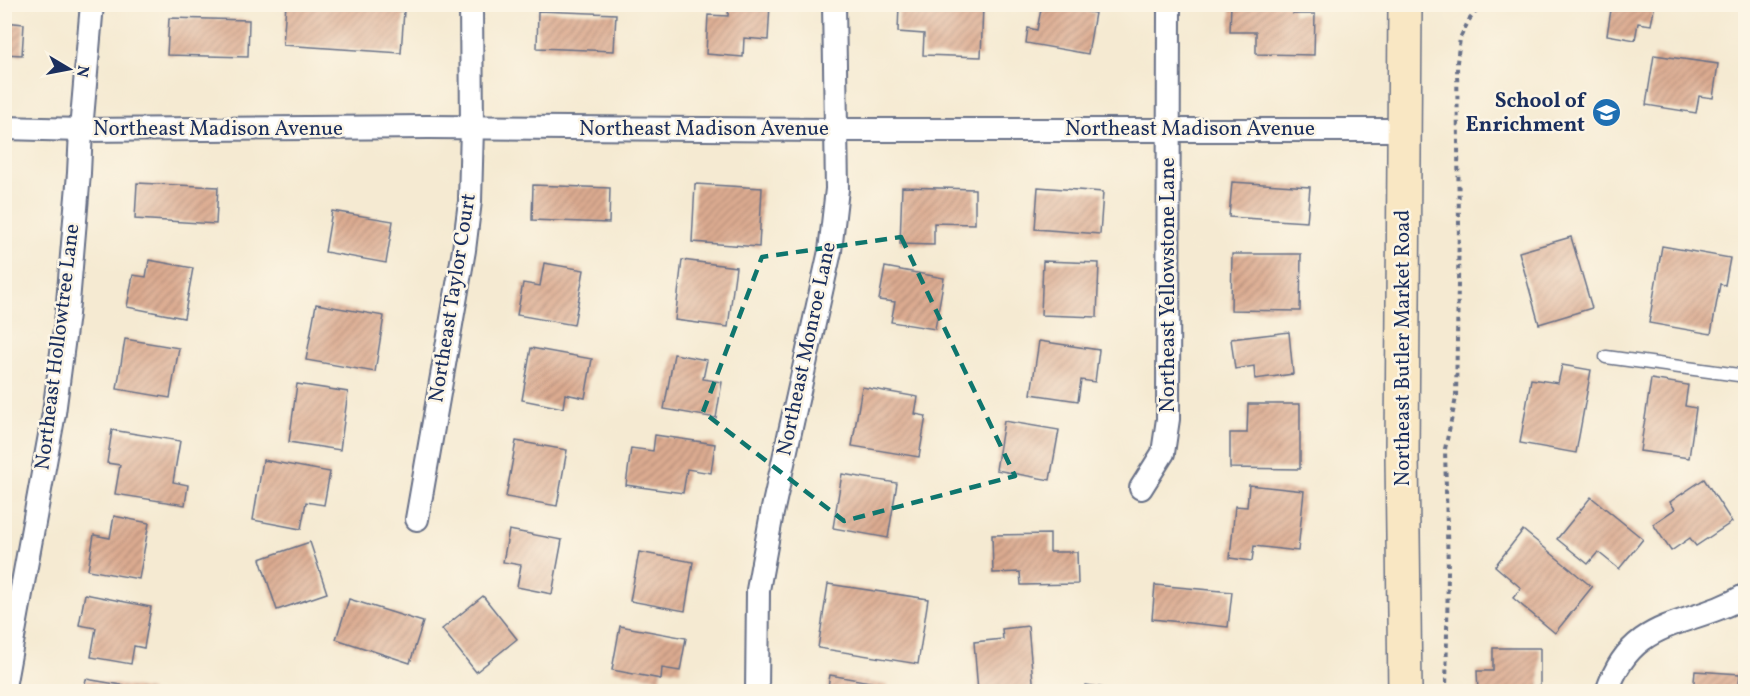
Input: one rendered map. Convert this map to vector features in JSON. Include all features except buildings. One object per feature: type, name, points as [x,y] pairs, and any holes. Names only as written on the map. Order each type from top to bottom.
[{"type":"main road","name":"Northeast Butler Market Road","points":[[1404,692],[1402,468],[1405,4]]},
{"type":"street","name":"Northeast Hollowtree Lane","points":[[4,687],[54,413],[67,314],[92,4]]},
{"type":"street","name":"Northeast Taylor Court","points":[[417,519],[464,250],[470,201],[471,4]]},
{"type":"street","name":"Northeast Monroe Lane","points":[[757,692],[758,590],[774,502],[830,251],[837,189],[834,4]]},
{"type":"street","name":"Northeast Yellowstone Lane","points":[[1141,488],[1163,453],[1168,419],[1169,4]]},
{"type":"street","name":"Northeast Madison Avenue","points":[[4,128],[81,130],[472,127],[835,130],[1404,130]]},
{"type":"street","points":[[1607,692],[1626,654],[1643,638],[1665,626],[1707,614],[1746,595]]},
{"type":"lane","points":[[1606,357],[1746,375]]},
{"type":"path","points":[[1446,692],[1448,571],[1445,449],[1456,398],[1459,225],[1457,62],[1460,38],[1469,20],[1482,4]]},
{"type":"highlighted area","points":[[901,237],[1015,476],[844,521],[703,412],[762,257]]},
{"type":"place","name":"School of Enrichment","points":[[1606,113]]}]
